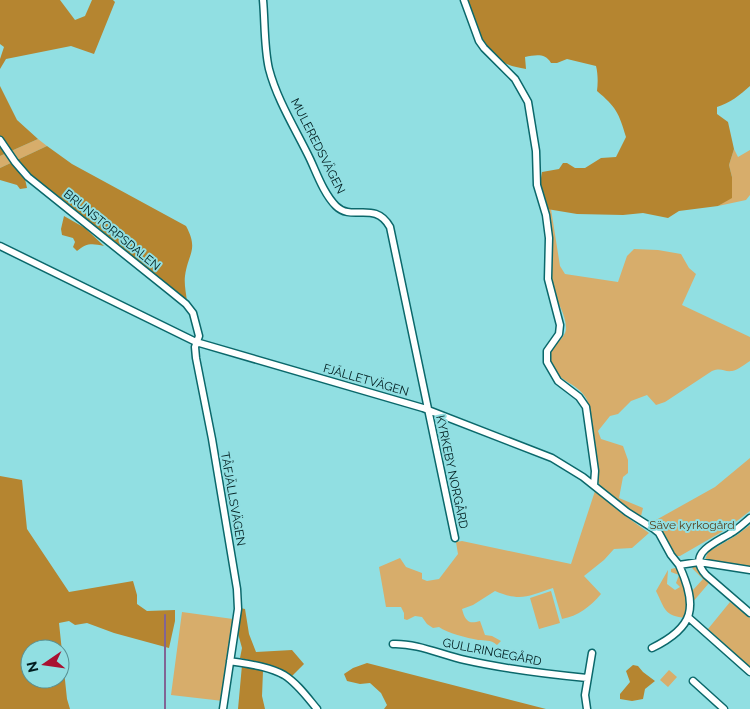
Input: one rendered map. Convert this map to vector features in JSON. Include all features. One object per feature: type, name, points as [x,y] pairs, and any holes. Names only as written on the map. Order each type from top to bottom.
[{"type":"street","name":"MULEREDSVÄGEN","points":[[263,0],[268,68],[322,183],[337,206],[342,210],[379,214],[390,227],[428,410]]},
{"type":"street","points":[[464,0],[479,41],[489,54],[515,79],[528,102],[536,151],[537,185],[548,230],[550,252],[548,279],[560,323],[559,334],[548,349],[546,359],[556,379],[581,398],[586,407],[596,475],[594,485]]},
{"type":"street","name":"BRUNSTORPSDALEN","points":[[0,140],[28,177],[186,304],[193,314],[196,324],[199,336],[196,342]]},
{"type":"street","name":"FJÄLLETVÄGEN","points":[[0,246],[196,342],[428,410],[552,458],[594,485],[627,512],[658,533],[679,565],[688,588],[690,597],[688,617]]},
{"type":"street","name":"TÅFJÄLLSVÄGEN","points":[[196,342],[196,358],[212,438],[236,582],[238,609],[223,709]]},
{"type":"street","name":"KYRKEBY NORGÅRD","points":[[428,410],[455,538]]},
{"type":"street","points":[[750,518],[704,550],[700,562],[701,568],[706,575],[750,613]]},
{"type":"street","points":[[679,565],[700,562],[750,570]]},
{"type":"street","points":[[652,648],[675,635],[684,626],[688,617],[750,672]]},
{"type":"street","name":"GULLRINGEGÅRD","points":[[393,644],[406,644],[503,668],[588,678]]},
{"type":"street","points":[[587,709],[585,700],[592,653]]},
{"type":"street","points":[[230,661],[274,671],[283,675],[300,689],[317,709]]},
{"type":"street","points":[[693,681],[724,709]]},
{"type":"green space","points":[[38,139],[47,146],[0,168],[0,156]]},
{"type":"green space","points":[[734,149],[738,157],[750,150],[750,195],[746,200],[718,206],[732,197],[732,177],[729,165]]},
{"type":"green space","points":[[547,209],[551,209],[560,266],[565,274],[618,282],[627,256],[634,249],[658,250],[681,254],[689,268],[696,274],[682,305],[750,337],[750,361],[741,367],[732,371],[718,369],[712,371],[665,402],[656,405],[647,395],[631,401],[618,414],[610,416],[598,431],[601,439],[623,446],[628,460],[628,473],[623,477],[619,498],[643,508],[641,516],[614,500],[601,487],[595,466],[590,411],[586,398],[577,388],[561,378],[553,368],[550,360],[553,347],[563,337],[566,328],[553,288],[552,239]]},
{"type":"green space","name":"Säve kyrkogård","points":[[750,458],[750,511],[725,530],[680,556],[675,556],[656,520],[715,487]]},
{"type":"green space","points":[[595,491],[649,533],[632,548],[614,549],[584,576],[601,594],[593,603],[578,613],[562,619],[553,588],[524,597],[495,591],[473,605],[462,609],[468,621],[480,621],[485,635],[492,636],[501,641],[497,645],[490,641],[457,635],[439,627],[433,628],[422,617],[415,616],[407,620],[404,619],[401,607],[386,607],[379,567],[400,558],[406,567],[422,573],[422,579],[427,581],[439,579],[458,554],[456,542],[462,541],[571,564]]},
{"type":"green space","points":[[750,525],[750,567],[705,560],[708,552]]},
{"type":"green space","points":[[695,566],[709,583],[692,603],[688,579],[693,590],[703,579],[692,568]]},
{"type":"green space","points":[[675,568],[680,572],[685,584],[687,598],[686,618],[669,613],[656,591],[668,570],[667,584],[675,590],[680,587],[676,583],[679,575],[671,572],[671,569]]},
{"type":"green space","points":[[551,591],[560,623],[539,629],[530,598]]},
{"type":"green space","points":[[730,602],[750,618],[750,667],[708,629]]},
{"type":"green space","points":[[182,612],[233,619],[223,701],[171,695]]},
{"type":"green space","points":[[669,670],[677,677],[668,687],[660,680]]},
{"type":"shaded area","points":[[0,0],[60,0],[75,20],[85,16],[92,0],[113,0],[115,2],[94,54],[71,46],[6,59],[0,69],[0,59],[4,47],[0,44]]},
{"type":"shaded area","points":[[467,0],[750,0],[750,86],[735,98],[717,107],[717,114],[728,122],[734,149],[729,165],[732,177],[732,198],[718,206],[679,211],[668,218],[643,213],[623,215],[577,214],[547,209],[540,184],[542,172],[559,169],[563,163],[567,163],[575,168],[585,168],[601,158],[616,157],[626,137],[621,122],[613,106],[597,91],[598,78],[596,66],[567,59],[551,63],[546,58],[533,56],[525,57],[526,69],[511,66],[491,53],[485,45]]},
{"type":"shaded area","points":[[0,86],[17,120],[38,139],[0,156]]},
{"type":"shaded area","points":[[47,146],[72,164],[186,226],[192,241],[192,251],[185,276],[187,301],[64,205],[30,174],[25,179],[27,188],[20,189],[17,185],[0,180],[0,168]]},
{"type":"shaded area","points":[[64,216],[85,228],[104,246],[89,244],[77,251],[73,247],[75,242],[73,238],[62,235],[61,229]]},
{"type":"shaded area","points":[[0,476],[22,480],[27,529],[69,592],[133,581],[137,595],[137,604],[147,611],[175,610],[175,621],[169,648],[114,633],[87,623],[75,625],[69,621],[59,623],[61,639],[20,639],[20,689],[66,689],[70,709],[0,709]]},
{"type":"shaded area","points":[[240,608],[245,609],[249,634],[256,652],[292,650],[304,664],[292,676],[274,667],[240,658],[242,648],[237,630]]},
{"type":"shaded area","points":[[367,663],[546,709],[384,709],[387,705],[381,693],[370,683],[360,684],[347,681],[344,674],[353,668]]},
{"type":"shaded area","points":[[242,665],[263,671],[262,696],[265,709],[238,709]]},
{"type":"shaded area","points":[[633,665],[638,666],[655,681],[645,689],[643,699],[632,701],[620,699],[620,694],[630,682],[626,671]]},
{"type":"waterway","points":[[165,615],[165,709]]}]
